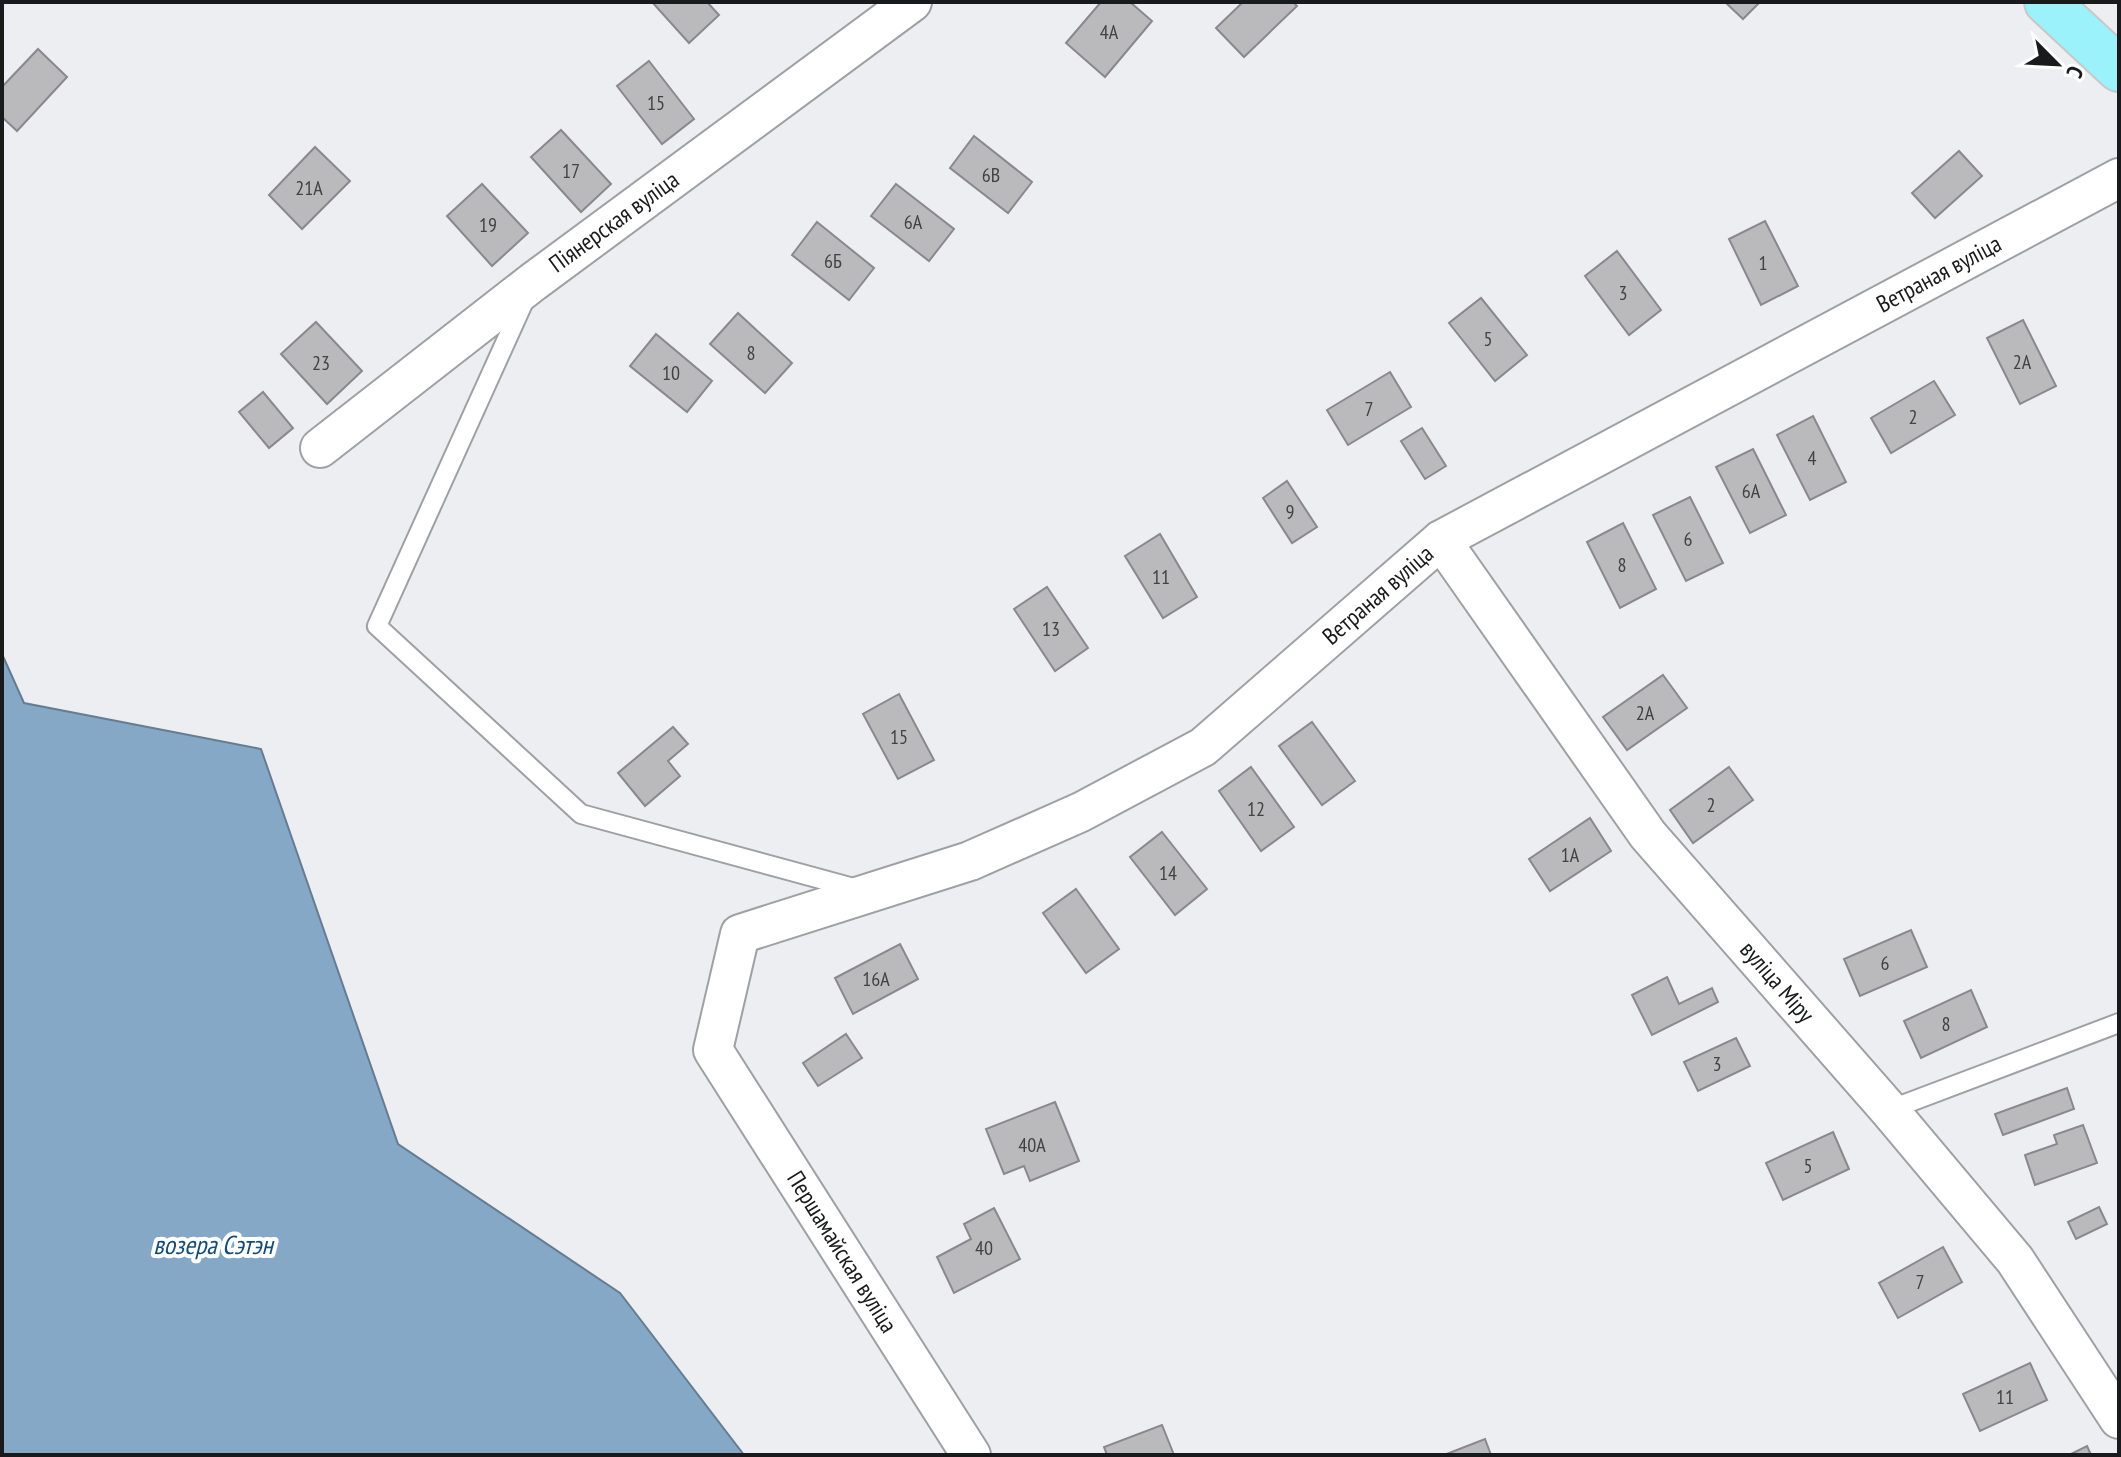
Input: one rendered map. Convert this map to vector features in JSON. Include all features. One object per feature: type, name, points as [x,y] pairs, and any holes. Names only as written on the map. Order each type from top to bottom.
[{"type":"main road","points":[[2047,2],[2119,69]]},
{"type":"street","name":"Піянерская вуліца","points":[[320,448],[533,282],[912,2]]},
{"type":"street","name":"Ветраная вуліца","points":[[713,1050],[740,934],[998,849],[1081,812],[1203,747],[1441,540],[2119,178]]},
{"type":"street","name":"вуліца Міру","points":[[1441,540],[1648,835],[1889,1110],[2015,1260],[2119,1419]]},
{"type":"street","name":"Першамайская вуліца","points":[[713,1050],[971,1455]]},
{"type":"lane","points":[[533,282],[377,626],[581,814],[871,893]]},
{"type":"lane","points":[[1889,1110],[2119,1023]]},
{"type":"water","name":"возера Сэтэн","points":[[2,654],[24,703],[261,749],[398,1144],[620,1293],[744,1455],[2,1455]]},
{"type":"building","points":[[652,2],[707,2],[719,15],[689,43]]},
{"type":"building","points":[[1101,2],[1130,2],[1152,21],[1105,77],[1066,43]]},
{"type":"building","points":[[1243,2],[1293,2],[1297,6],[1244,57],[1216,28]]},
{"type":"building","points":[[1725,2],[1760,2],[1743,19]]},
{"type":"building","points":[[38,49],[67,77],[17,131],[2,117],[2,87]]},
{"type":"building","points":[[649,61],[694,119],[662,144],[617,86]]},
{"type":"building","points":[[561,130],[611,184],[581,212],[531,157]]},
{"type":"building","points":[[974,136],[1032,182],[1008,213],[950,168]]},
{"type":"building","points":[[315,147],[350,181],[302,229],[269,195]]},
{"type":"building","points":[[1959,151],[1982,176],[1935,218],[1912,193]]},
{"type":"building","points":[[482,184],[528,233],[492,266],[447,216]]},
{"type":"building","points":[[896,184],[954,229],[929,261],[871,216]]},
{"type":"building","points":[[1765,221],[1798,286],[1761,305],[1729,239]]},
{"type":"building","points":[[817,222],[874,268],[849,300],[792,255]]},
{"type":"building","points":[[1617,251],[1661,310],[1629,335],[1585,276]]},
{"type":"building","points":[[1481,298],[1527,355],[1495,381],[1449,323]]},
{"type":"building","points":[[738,313],[792,363],[765,393],[710,344]]},
{"type":"building","points":[[2023,320],[2056,386],[2020,404],[1987,338]]},
{"type":"building","points":[[316,322],[362,371],[327,404],[281,354]]},
{"type":"building","points":[[656,334],[712,381],[687,412],[630,366]]},
{"type":"building","points":[[1390,372],[1411,407],[1348,445],[1327,410]]},
{"type":"building","points":[[1934,381],[1955,415],[1891,453],[1871,418]]},
{"type":"building","points":[[263,392],[293,428],[269,448],[239,412]]},
{"type":"building","points":[[1813,416],[1846,482],[1810,500],[1777,435]]},
{"type":"building","points":[[1422,428],[1446,466],[1425,479],[1401,441]]},
{"type":"building","points":[[1753,449],[1786,515],[1750,533],[1716,467]]},
{"type":"building","points":[[1287,481],[1317,527],[1292,543],[1263,498]]},
{"type":"building","points":[[1690,497],[1723,563],[1686,581],[1653,515]]},
{"type":"building","points":[[1623,523],[1656,589],[1620,608],[1587,542]]},
{"type":"building","points":[[1160,534],[1197,597],[1163,618],[1125,556]]},
{"type":"building","points":[[1047,587],[1088,648],[1055,671],[1014,609]]},
{"type":"building","points":[[1663,675],[1687,708],[1627,750],[1603,717]]},
{"type":"building","points":[[899,694],[934,760],[898,779],[863,714]]},
{"type":"building","points":[[1312,722],[1355,781],[1322,805],[1279,746]]},
{"type":"building","points":[[673,727],[688,744],[668,761],[680,776],[645,806],[618,773]]},
{"type":"building","points":[[1251,767],[1294,827],[1261,851],[1219,791]]},
{"type":"building","points":[[1729,767],[1753,800],[1693,843],[1670,810]]},
{"type":"building","points":[[1590,818],[1611,851],[1550,891],[1529,859]]},
{"type":"building","points":[[1162,832],[1207,889],[1175,915],[1130,857]]},
{"type":"building","points":[[1076,889],[1119,949],[1086,973],[1043,913]]},
{"type":"building","points":[[1911,930],[1927,967],[1860,996],[1844,959]]},
{"type":"building","points":[[900,944],[918,979],[853,1014],[835,978]]},
{"type":"building","points":[[1667,977],[1679,1004],[1712,988],[1718,1002],[1652,1035],[1632,995]]},
{"type":"building","points":[[1971,990],[1987,1027],[1921,1058],[1904,1021]]},
{"type":"building","points":[[846,1034],[862,1058],[818,1086],[803,1063]]},
{"type":"building","points":[[1736,1038],[1750,1066],[1698,1091],[1684,1062]]},
{"type":"building","points":[[2067,1088],[2074,1109],[2003,1135],[1995,1114]]},
{"type":"building","points":[[1055,1102],[1079,1161],[1030,1181],[1024,1166],[1004,1174],[986,1129]]},
{"type":"building","points":[[2083,1125],[2097,1163],[2035,1185],[2025,1155],[2057,1144],[2054,1135]]},
{"type":"building","points":[[1833,1132],[1849,1169],[1783,1200],[1766,1163]]},
{"type":"building","points":[[2099,1207],[2107,1224],[2076,1239],[2068,1222]]},
{"type":"building","points":[[994,1208],[1020,1259],[954,1293],[937,1257],[971,1239],[964,1224]]},
{"type":"building","points":[[1943,1247],[1962,1282],[1898,1318],[1879,1283]]},
{"type":"building","points":[[2030,1363],[2047,1400],[1980,1431],[1963,1394]]},
{"type":"building","points":[[1162,1425],[1174,1455],[1107,1455],[1104,1447]]},
{"type":"building","points":[[1485,1439],[1491,1455],[1444,1455]]},
{"type":"building","points":[[2087,1446],[2091,1455],[2069,1455]]}]
